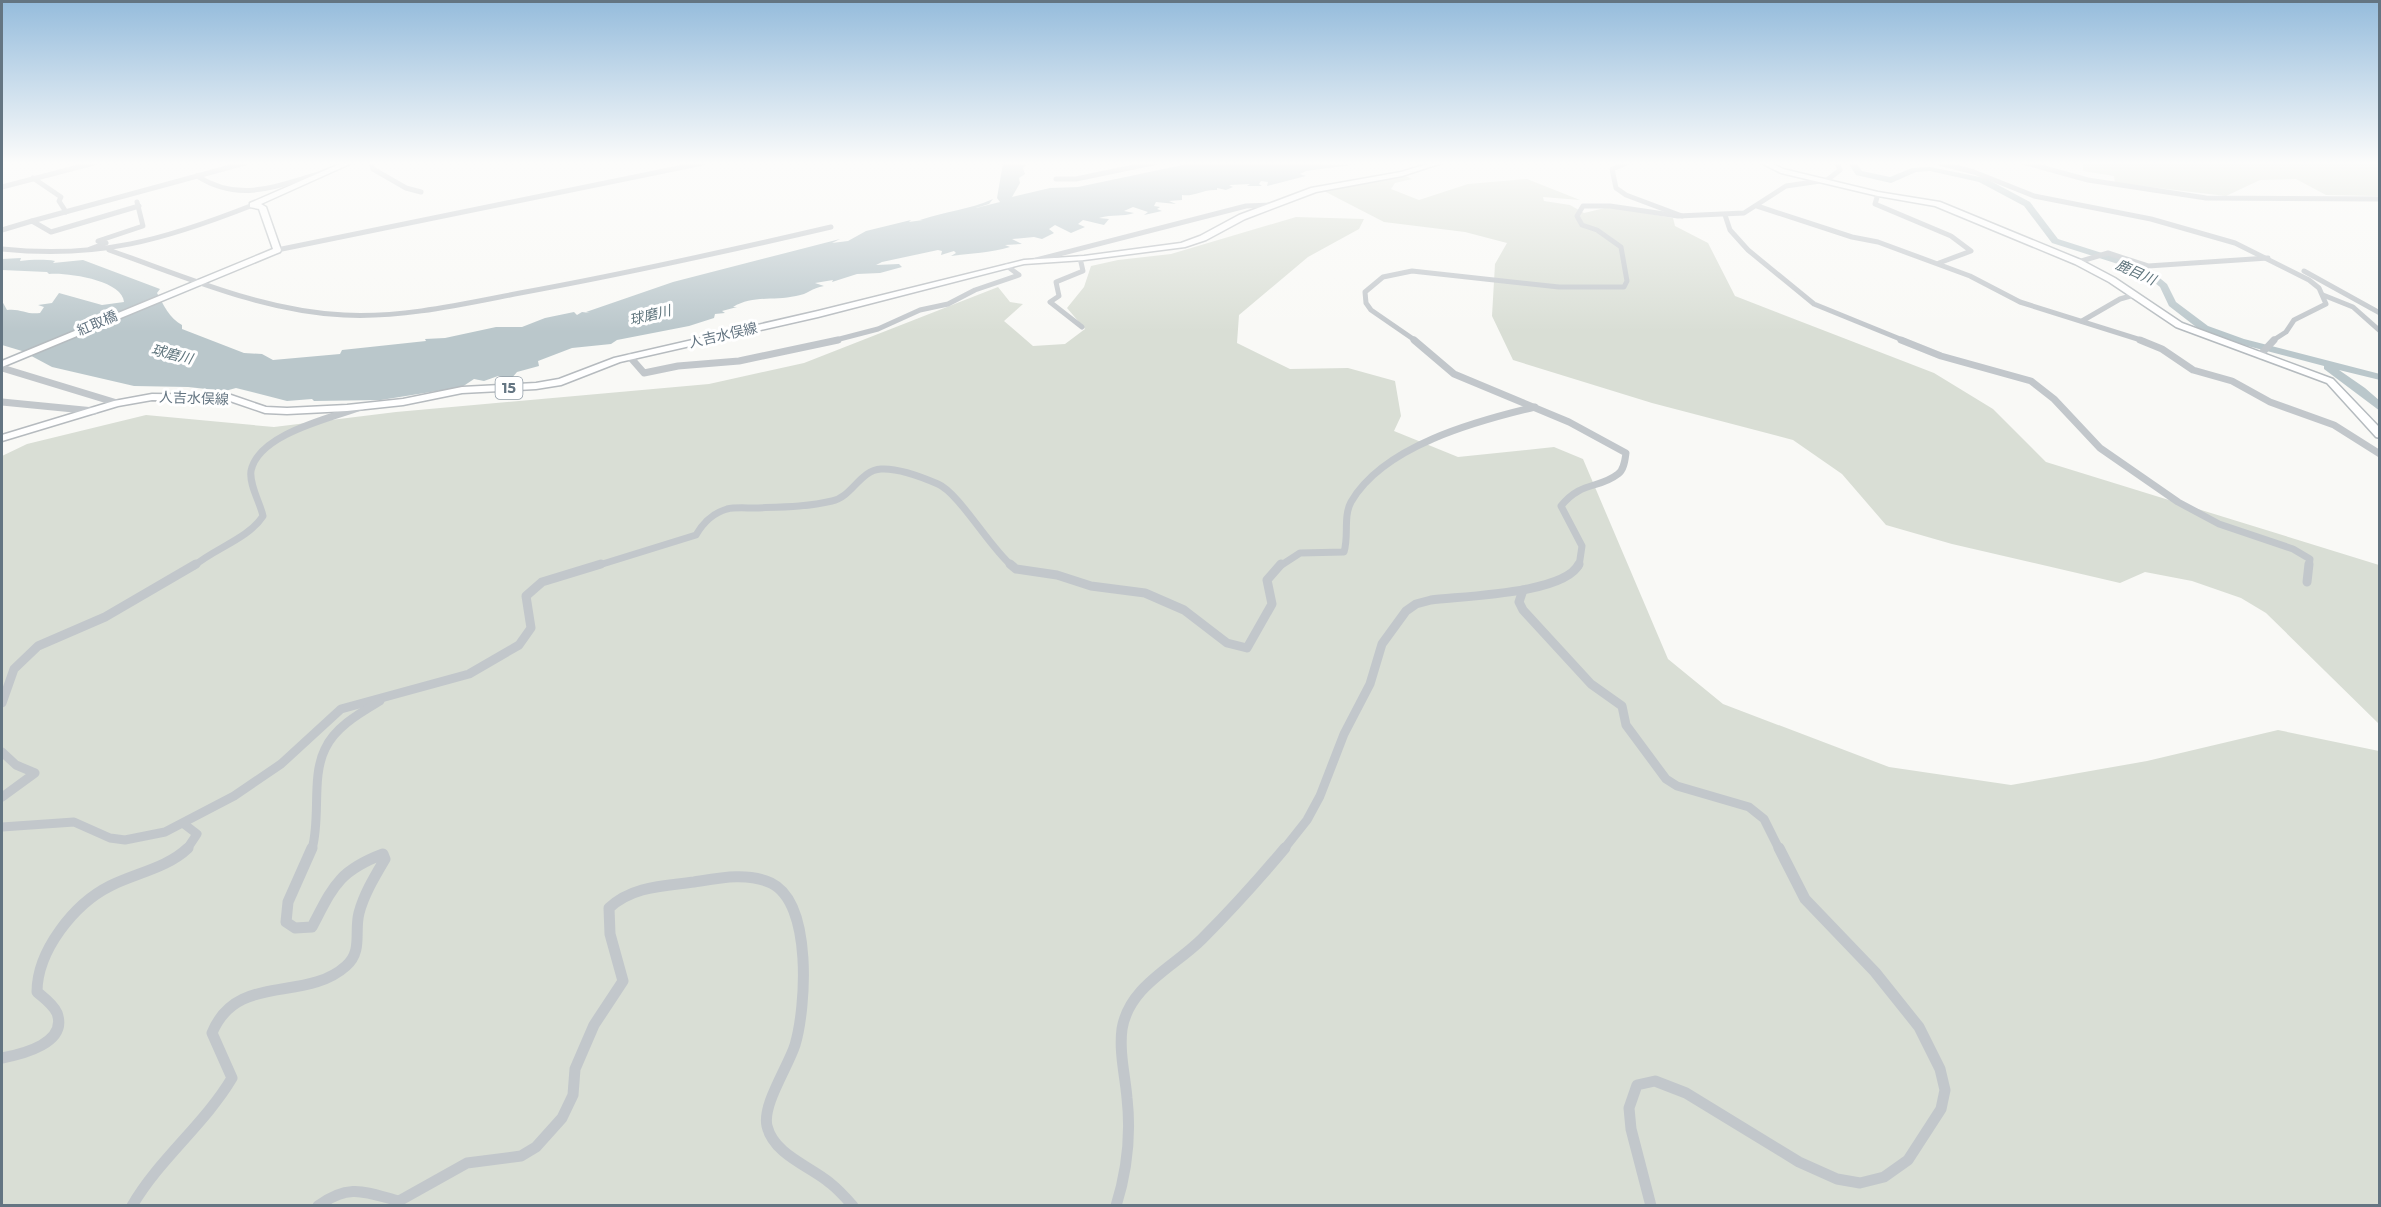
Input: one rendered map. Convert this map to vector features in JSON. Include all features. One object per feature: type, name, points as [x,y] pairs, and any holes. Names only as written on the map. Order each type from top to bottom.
[{"type":"main road","points":[[266,219],[277,250]]},
{"type":"main road","name":"人吉水俣線","points":[[2,438],[117,403],[152,396],[231,398],[273,412],[361,407],[403,402],[462,390],[536,386],[561,381],[630,357],[818,314],[1007,266],[1036,260],[1080,258],[1182,246],[1203,238],[1238,219]]},
{"type":"main road","points":[[1976,219],[2078,262],[2134,295],[2179,326],[2330,381],[2379,435]]},
{"type":"main road","name":"紅取橋","points":[[2,365],[194,282],[277,250]]},
{"type":"street","points":[[2,230],[38,219]]},
{"type":"street","points":[[32,221],[51,231],[92,219]]},
{"type":"street","points":[[85,254],[106,243],[98,241],[143,226],[142,219]]},
{"type":"street","points":[[2,249],[85,254],[156,242],[214,219]]},
{"type":"street","points":[[277,250],[427,219]]},
{"type":"street","points":[[1036,260],[1194,219]]},
{"type":"street","points":[[1116,1206],[1128,1143],[1128,1107],[1122,1045],[1125,1019],[1143,988],[1194,946],[1232,909],[1300,830],[1324,792],[1335,756],[1369,686],[1382,642],[1399,617],[1414,605],[1434,598],[1523,591],[1559,578],[1577,567],[1582,561],[1584,552],[1562,513],[1561,506],[1567,497],[1582,488],[1620,474],[1625,463],[1626,453],[1602,438],[1536,407],[1454,374],[1412,338],[1371,310],[1366,303],[1365,292],[1383,277],[1412,271],[1559,287],[1593,289],[1624,287],[1627,281],[1624,253],[1616,242],[1582,225],[1579,219]]},
{"type":"street","points":[[1726,219],[1730,230],[1748,250],[1814,304],[1941,356],[2031,381],[2054,399],[2100,448],[2178,502],[2219,524],[2293,549],[2310,559],[2307,582]]},
{"type":"street","points":[[1800,219],[1939,263],[2020,302],[2134,337],[2162,349],[2193,370],[2232,381],[2270,402],[2324,420],[2379,454]]},
{"type":"street","points":[[1909,219],[1951,236],[1971,251],[1939,263]]},
{"type":"street","points":[[2152,219],[2224,239],[2335,286],[2379,314]]},
{"type":"street","points":[[109,250],[194,282],[263,304],[344,315],[383,314],[486,300],[635,272],[831,227]]},
{"type":"street","points":[[2078,262],[2106,254],[2148,266],[2277,256]]},
{"type":"street","points":[[1080,258],[1083,271],[1059,279],[1056,282],[1059,296],[1050,302],[1058,312],[1076,319],[1082,327]]},
{"type":"street","points":[[2260,355],[2268,344],[2286,332],[2294,320],[2323,308],[2326,304],[2316,284],[2269,258]]},
{"type":"street","points":[[630,357],[644,373],[678,366],[739,361],[807,348],[878,329],[920,310],[948,304],[975,290],[1017,277],[1018,275],[1007,266]]},
{"type":"street","points":[[2323,294],[2353,307],[2379,331]]},
{"type":"street","points":[[2082,321],[2120,299],[2134,295]]},
{"type":"street","points":[[2,365],[117,403]]},
{"type":"street","points":[[2,402],[94,411]]},
{"type":"street","points":[[2,703],[14,669],[38,646],[61,634],[105,617],[186,572],[209,553],[261,521],[261,505],[251,472],[254,463],[269,447],[294,431],[361,407]]},
{"type":"street","points":[[2,827],[74,822],[110,838],[125,840],[184,824],[234,796],[281,764],[341,709],[469,674],[499,659],[519,645],[531,628],[526,596],[542,582],[696,535],[704,522],[727,509],[798,507],[833,501],[841,498],[865,475],[879,469],[917,475],[941,485],[974,520],[1000,556],[1016,569],[1057,575],[1091,586],[1145,593],[1184,610],[1227,643],[1247,648],[1259,631],[1261,620],[1272,604],[1267,580],[1280,566],[1300,553],[1328,556],[1344,552],[1347,546],[1346,525],[1352,501],[1377,474],[1398,459],[1451,431],[1483,419],[1536,407]]},
{"type":"street","points":[[1523,591],[1519,602],[1523,610],[1590,684],[1622,706],[1626,725],[1666,779],[1677,786],[1749,807],[1764,819],[1805,899],[1875,972],[1919,1028],[1940,1069],[1946,1090],[1941,1109],[1908,1160],[1884,1177],[1860,1183],[1837,1179],[1799,1162],[1686,1094],[1656,1081],[1644,1082],[1637,1085],[1629,1108],[1638,1165],[1651,1206]]},
{"type":"street","points":[[132,1206],[142,1185],[191,1134],[222,1096],[232,1078],[212,1033],[218,1018],[248,996],[321,981],[351,961],[357,951],[358,916],[367,891],[385,859],[383,854],[362,862],[335,882],[312,927],[295,928],[286,922],[283,911],[309,858],[316,838],[323,751],[338,732],[386,698]]},
{"type":"street","points":[[2,752],[5,758],[35,773],[2,797]]},
{"type":"street","points":[[2,1058],[47,1044],[55,1031],[59,1022],[57,1011],[37,992],[36,981],[50,947],[78,910],[104,889],[166,862],[186,850],[195,840],[196,834],[184,824]]},
{"type":"street","points":[[318,1206],[332,1194],[344,1189],[367,1191],[399,1201],[467,1163],[521,1156],[536,1147],[562,1118],[573,1095],[575,1069],[594,1025],[623,981],[610,934],[609,908],[622,896],[661,886],[735,876],[764,881],[782,890],[789,899],[801,934],[805,965],[800,1029],[789,1063],[769,1109],[766,1125],[777,1144],[829,1183],[853,1206]]},
{"type":"shaded area","points":[[1288,219],[1364,219],[1359,229],[1308,257],[1239,315],[1237,343],[1290,369],[1348,368],[1395,381],[1401,416],[1394,431],[1458,457],[1554,447],[1583,459],[1668,659],[1723,704],[1889,767],[2011,785],[2147,761],[2278,730],[2379,751],[2379,1205],[2,1205],[2,456],[27,444],[146,415],[274,427],[396,412],[709,384],[804,363],[998,287],[1010,302],[1023,304],[1004,321],[1033,346],[1065,344],[1085,329],[1067,308],[1084,287],[1091,266],[1118,260],[1171,254]]},
{"type":"shaded area","points":[[1379,219],[1673,219],[1675,226],[1708,243],[1735,296],[1934,373],[1993,409],[2046,462],[2379,565],[2379,724],[2266,613],[2241,598],[2192,581],[2145,572],[2120,583],[1952,544],[1886,525],[1842,474],[1793,440],[1652,403],[1513,360],[1492,316],[1495,264],[1507,243],[1465,232],[1384,222]]},
{"type":"water","name":"球磨川","points":[[1109,219],[1104,225],[1083,220],[1078,224],[1085,227],[1071,233],[1055,225],[1049,229],[1054,233],[1042,239],[1034,237],[1012,239],[1022,244],[1005,245],[1010,247],[995,251],[951,256],[956,253],[954,251],[941,255],[942,251],[938,250],[882,262],[876,265],[899,264],[902,267],[880,273],[857,274],[832,282],[833,280],[815,283],[824,286],[800,295],[748,301],[722,311],[725,313],[715,314],[714,318],[689,326],[617,340],[611,344],[572,348],[538,361],[539,366],[517,372],[511,379],[498,376],[484,381],[474,379],[462,387],[381,400],[287,401],[236,388],[225,391],[188,387],[134,386],[52,367],[22,351],[2,345],[2,301],[7,310],[31,313],[40,313],[44,307],[38,305],[52,303],[59,293],[102,305],[124,302],[121,294],[104,283],[67,274],[2,270],[2,259],[55,261],[53,263],[83,260],[160,289],[157,293],[170,315],[182,325],[182,329],[244,353],[262,354],[273,360],[340,354],[342,350],[426,341],[425,339],[445,338],[496,327],[522,327],[545,318],[574,312],[577,315],[582,312],[590,313],[586,312],[673,282],[840,239],[832,243],[848,241],[866,231],[911,220],[909,222],[923,220],[920,220]]},
{"type":"waterway","name":"鹿目川","points":[[2039,219],[2055,241],[2121,262],[2153,277],[2164,286],[2172,304],[2204,328],[2240,341],[2380,377]]},
{"type":"waterway","name":"鹿目川","points":[[2328,367],[2361,390],[2380,408]]}]
